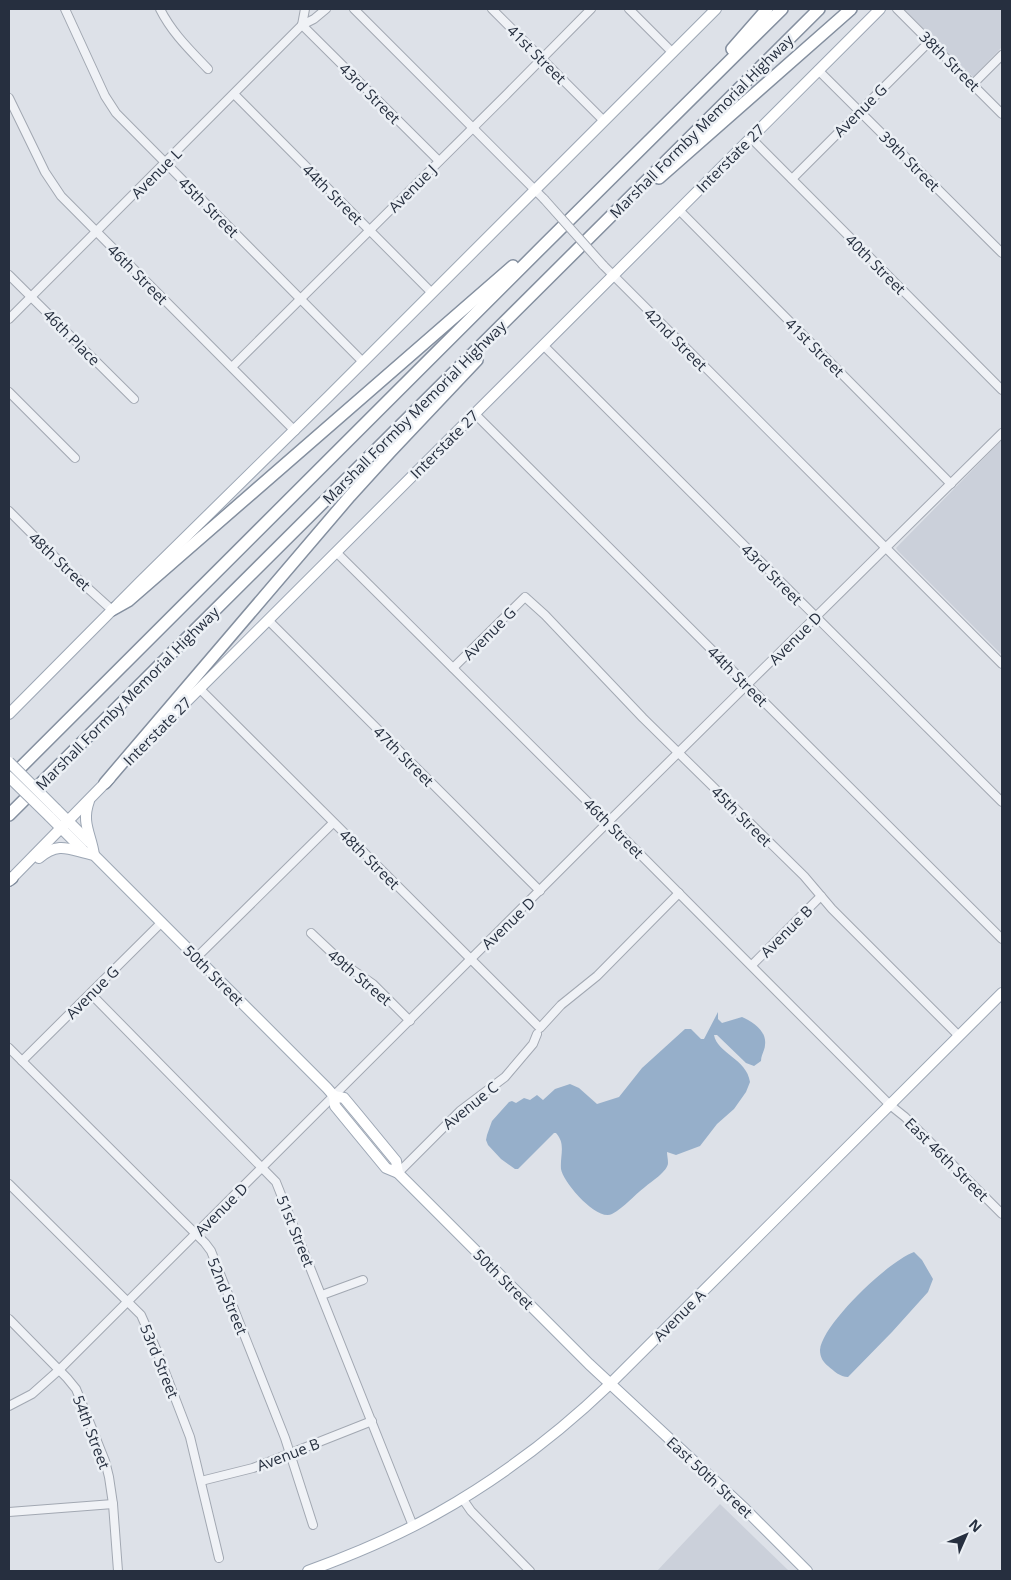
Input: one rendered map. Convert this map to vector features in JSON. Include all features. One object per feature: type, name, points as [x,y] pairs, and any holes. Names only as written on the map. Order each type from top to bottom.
[{"type":"highway","points":[[665,126],[766,9]]},
{"type":"highway","name":"Marshall Formby Memorial Highway","points":[[9,778],[782,9]]},
{"type":"highway","name":"Marshall Formby Memorial Highway","points":[[9,814],[819,9]]},
{"type":"highway","points":[[593,234],[653,184],[852,9]]},
{"type":"highway","points":[[112,610],[128,601],[509,269],[545,244]]},
{"type":"highway","points":[[105,783],[350,496],[513,322],[563,265]]},
{"type":"highway","points":[[9,767],[92,697]]},
{"type":"main road","points":[[9,714],[716,9]]},
{"type":"main road","name":"Interstate 27","points":[[12,877],[880,9]]},
{"type":"main road","points":[[9,704],[41,680]]},
{"type":"main road","name":"50th Street","points":[[9,762],[52,813]]},
{"type":"main road","name":"50th Street","points":[[9,778],[64,824],[307,1067],[334,1096],[335,1106],[386,1168],[398,1173],[610,1384]]},
{"type":"main road","points":[[12,877],[52,849],[63,847],[91,852],[85,819],[90,798]]},
{"type":"main road","name":"Avenue A","points":[[308,1571],[373,1545],[413,1526],[462,1498],[537,1447],[579,1413],[1002,993]]},
{"type":"main road","name":"East 50th Street","points":[[610,1384],[745,1510],[807,1571]]},
{"type":"street","name":"45th Street","points":[[65,9],[110,104],[123,121],[363,362]]},
{"type":"street","points":[[160,9],[180,39],[208,69]]},
{"type":"street","points":[[302,24],[305,9]]},
{"type":"street","name":"Avenue L","points":[[9,320],[302,24],[314,19],[326,9]]},
{"type":"street","name":"42nd Street","points":[[354,9],[544,199],[613,276],[1002,664]]},
{"type":"street","name":"41st Street","points":[[492,9],[604,121]]},
{"type":"street","name":"Avenue J","points":[[232,368],[591,9]]},
{"type":"street","points":[[629,9],[672,53]]},
{"type":"street","name":"38th Street","points":[[897,9],[1002,114]]},
{"type":"street","name":"43rd Street","points":[[302,24],[439,161]]},
{"type":"street","name":"Avenue G","points":[[792,179],[930,41]]},
{"type":"street","points":[[973,84],[1002,55]]},
{"type":"street","name":"39th Street","points":[[818,70],[1002,253]]},
{"type":"street","name":"44th Street","points":[[234,94],[432,293]]},
{"type":"street","name":"46th Street","points":[[9,98],[53,184],[70,206],[295,430]]},
{"type":"street","name":"40th Street","points":[[750,138],[1002,390]]},
{"type":"street","name":"41st Street","points":[[679,210],[951,484]]},
{"type":"street","name":"46th Place","points":[[9,275],[134,399]]},
{"type":"street","name":"43rd Street","points":[[543,345],[1002,802]]},
{"type":"street","points":[[9,392],[75,458]]},
{"type":"street","name":"44th Street","points":[[474,414],[1002,939]]},
{"type":"street","name":"Avenue D","points":[[9,1406],[32,1394],[60,1370],[678,752],[1002,433]]},
{"type":"street","name":"48th Street","points":[[9,511],[70,572],[112,610]]},
{"type":"street","name":"46th Street","points":[[336,552],[752,965],[890,1105]]},
{"type":"street","name":"45th Street","points":[[525,597],[804,876],[821,896],[960,1036]]},
{"type":"street","name":"Avenue G","points":[[453,668],[525,597]]},
{"type":"street","name":"47th Street","points":[[268,620],[540,891]]},
{"type":"street","name":"48th Street","points":[[200,689],[539,1031]]},
{"type":"street","points":[[197,957],[333,823]]},
{"type":"street","name":"Avenue C","points":[[398,1173],[460,1111],[505,1077],[533,1044],[539,1031],[561,1005],[597,976],[679,893]]},
{"type":"street","name":"Avenue B","points":[[752,965],[821,896]]},
{"type":"street","name":"Avenue G","points":[[22,1061],[162,922]]},
{"type":"street","name":"49th Street","points":[[311,933],[344,964],[373,984],[410,1021]]},
{"type":"street","name":"51st Street","points":[[90,994],[276,1182],[413,1526]]},
{"type":"street","name":"52nd Street","points":[[9,1048],[211,1251],[290,1453],[313,1525]]},
{"type":"street","name":"East 46th Street","points":[[890,1105],[1002,1214]]},
{"type":"street","name":"53rd Street","points":[[9,1184],[141,1315],[188,1430],[220,1558]]},
{"type":"street","points":[[322,1295],[363,1280]]},
{"type":"street","name":"54th Street","points":[[9,1320],[60,1370],[76,1389],[105,1461],[109,1477],[118,1571]]},
{"type":"street","name":"Avenue B","points":[[201,1481],[247,1470],[372,1421]]},
{"type":"street","points":[[462,1498],[471,1511],[530,1571]]},
{"type":"street","points":[[9,1512],[113,1504]]},
{"type":"shaded area","points":[[904,9],[1002,9],[1002,47],[973,77]]},
{"type":"shaded area","points":[[1002,440],[1002,655],[896,548]]},
{"type":"shaded area","points":[[720,1504],[789,1571],[657,1571]]},
{"type":"water","points":[[718,1012],[718,1019],[722,1023],[742,1017],[755,1024],[764,1035],[765,1047],[761,1061],[754,1066],[746,1063],[717,1035],[714,1035],[720,1047],[744,1067],[748,1074],[750,1082],[746,1092],[734,1109],[717,1124],[700,1146],[676,1155],[667,1152],[668,1163],[662,1173],[612,1214],[606,1215],[590,1207],[568,1183],[561,1169],[562,1146],[556,1133],[518,1169],[515,1169],[501,1159],[488,1145],[486,1140],[492,1121],[509,1102],[516,1103],[524,1098],[530,1100],[537,1095],[543,1100],[555,1089],[570,1084],[579,1088],[597,1104],[619,1097],[642,1068],[685,1029],[691,1029],[701,1039],[704,1039]]},
{"type":"water","points":[[914,1252],[922,1260],[933,1279],[928,1292],[848,1377],[837,1373],[825,1363],[820,1353],[824,1339],[832,1325],[874,1280],[903,1257]]}]
